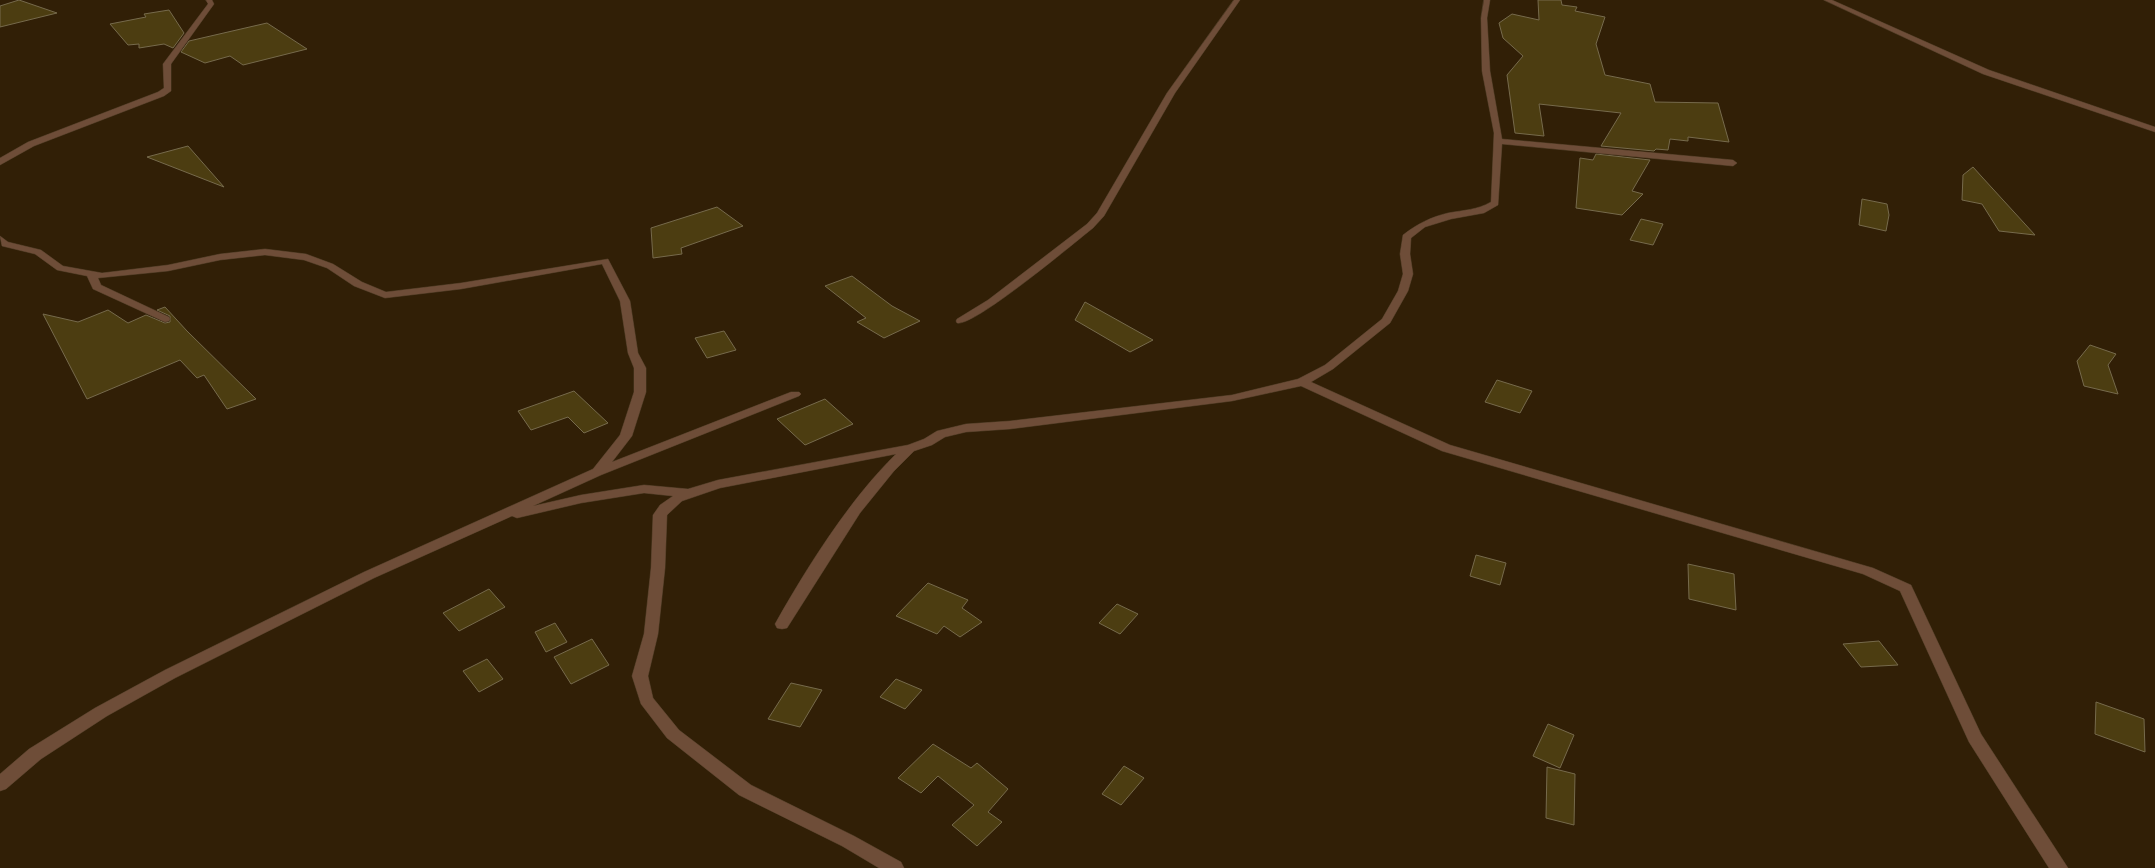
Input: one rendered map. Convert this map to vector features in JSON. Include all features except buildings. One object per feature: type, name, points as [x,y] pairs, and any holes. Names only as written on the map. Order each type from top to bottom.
[{"type":"street","points":[[0,162],[31,144],[161,94],[168,89],[167,64],[202,18],[211,4],[209,0]]},
{"type":"street","points":[[961,322],[992,302],[1090,226],[1101,214],[1171,93],[1237,0]]},
{"type":"street","points":[[895,868],[848,841],[745,790],[673,734],[646,700],[640,676],[651,634],[658,568],[660,515],[664,508],[672,501],[689,493],[718,484],[910,448],[928,442],[941,434],[966,428],[1010,425],[1232,398],[1302,382],[1329,366],[1386,321],[1403,291],[1408,274],[1405,254],[1406,237],[1422,225],[1449,216],[1480,211],[1496,203],[1498,141],[1486,71],[1484,18],[1487,0]]},
{"type":"street","points":[[1827,0],[1986,72],[2155,130]]},
{"type":"street","points":[[1498,141],[1733,163]]},
{"type":"street","points":[[0,239],[5,244],[38,252],[60,268],[102,276],[168,268],[220,257],[265,252],[306,258],[330,266],[358,284],[385,295],[461,286],[606,261],[625,302],[633,353],[640,368],[640,392],[626,436],[597,472]]},
{"type":"street","points":[[91,274],[97,287],[165,319]]},
{"type":"street","points":[[1302,382],[1446,448],[1868,571],[1906,588],[1975,737],[2059,868]]},
{"type":"street","points":[[0,784],[35,754],[101,712],[170,674],[369,576],[597,472],[795,394]]},
{"type":"street","points":[[782,624],[852,513],[890,466],[910,448]]},
{"type":"street","points":[[490,521],[582,499],[644,489],[689,493]]}]
